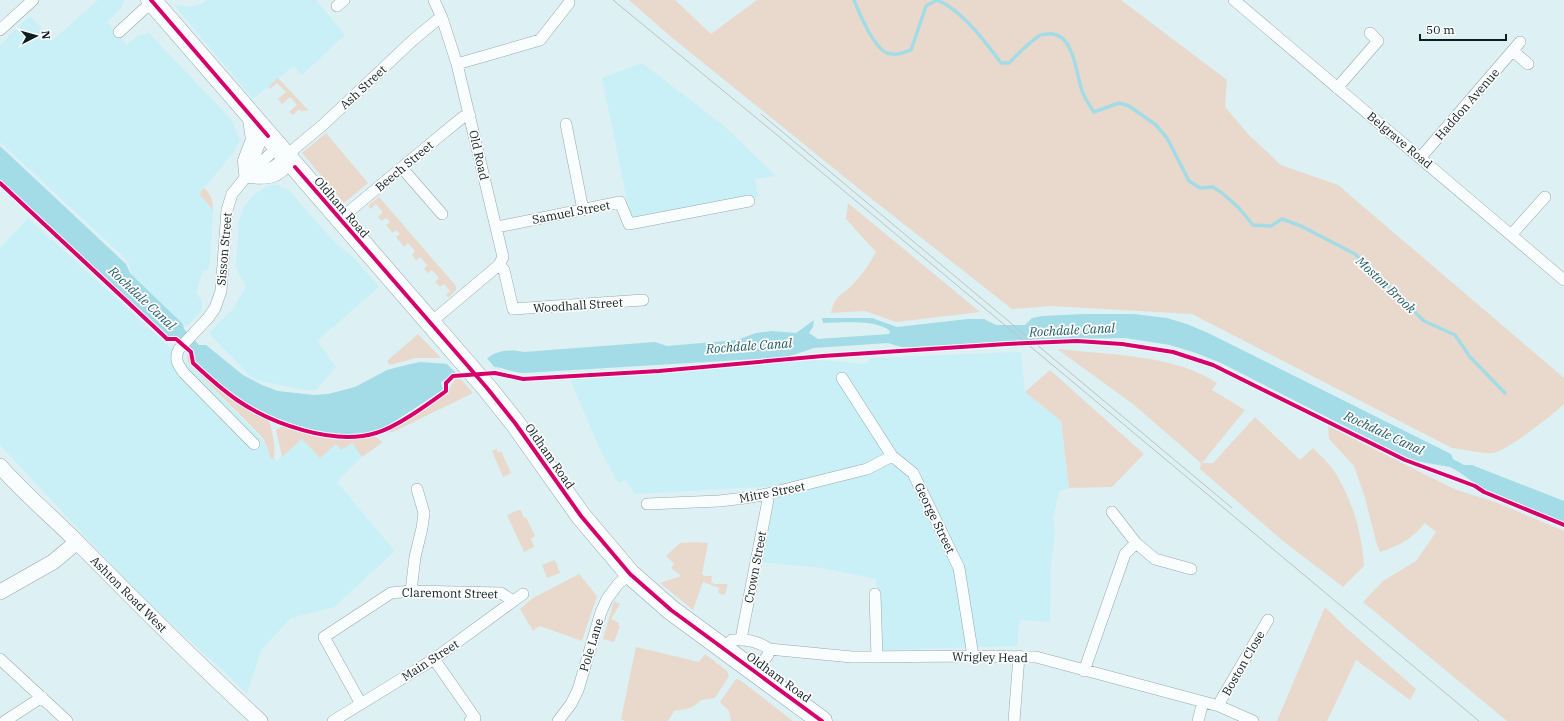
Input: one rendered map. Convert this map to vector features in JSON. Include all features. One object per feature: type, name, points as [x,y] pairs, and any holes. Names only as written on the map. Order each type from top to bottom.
[{"type":"highway","name":"Oldham Road","points":[[155,1],[253,119],[459,356],[515,423],[581,516],[630,574],[658,600],[822,721]]},
{"type":"highway","points":[[253,119],[256,140],[248,161],[249,173],[262,175],[279,170],[283,153]]},
{"type":"street","points":[[0,30],[33,0]]},
{"type":"street","name":"Old Road","points":[[434,0],[442,18],[457,64],[470,116],[503,257],[499,266]]},
{"type":"street","name":"Belgrave Road","points":[[1234,0],[1421,157],[1511,236],[1564,280]]},
{"type":"street","points":[[119,32],[155,1]]},
{"type":"street","points":[[457,64],[540,40],[570,3]]},
{"type":"street","name":"Ash Street","points":[[283,153],[298,146],[324,124],[413,40],[437,20],[442,18]]},
{"type":"street","points":[[1337,88],[1378,41],[1370,33]]},
{"type":"street","name":"Haddon Avenue","points":[[1421,157],[1520,42]]},
{"type":"street","points":[[1513,51],[1528,64]]},
{"type":"street","name":"Beech Street","points":[[340,219],[463,117],[470,116]]},
{"type":"street","points":[[566,124],[583,210]]},
{"type":"street","points":[[402,168],[442,214]]},
{"type":"street","name":"Sisson Street","points":[[249,173],[232,194],[227,210],[221,291],[215,308],[196,332],[179,349],[176,354],[176,360],[179,366],[254,444]]},
{"type":"street","points":[[1511,236],[1545,197]]},
{"type":"street","name":"Samuel Street","points":[[497,227],[620,202],[629,224],[749,201]]},
{"type":"street","points":[[430,323],[499,266]]},
{"type":"street","name":"Woodhall Street","points":[[499,266],[504,270],[513,309],[643,300]]},
{"type":"street","name":"George Street","points":[[842,378],[892,456],[913,473],[959,568],[973,656]]},
{"type":"street","name":"Mitre Street","points":[[647,504],[725,500],[767,494],[867,469],[892,456]]},
{"type":"street","name":"Ashton Road West","points":[[0,466],[13,482],[77,542],[206,671],[260,721]]},
{"type":"street","points":[[411,591],[415,557],[424,513],[417,489]]},
{"type":"street","name":"Crown Street","points":[[741,639],[768,500],[767,494]]},
{"type":"street","points":[[1112,512],[1136,543],[1155,559],[1191,569]]},
{"type":"street","points":[[0,592],[53,562],[77,542]]},
{"type":"street","points":[[1084,671],[1125,554],[1136,543]]},
{"type":"street","name":"Pole Lane","points":[[558,721],[571,704],[578,690],[606,599],[618,584],[630,574]]},
{"type":"street","name":"Claremont Street","points":[[361,704],[324,637],[391,593],[411,591],[501,593],[513,602]]},
{"type":"street","name":"Main Street","points":[[333,721],[434,659],[524,594]]},
{"type":"street","points":[[875,594],[877,657]]},
{"type":"street","name":"Boston Close","points":[[1219,706],[1221,700],[1268,620]]},
{"type":"street","points":[[724,650],[732,640],[741,639]]},
{"type":"street","name":"Wrigley Head","points":[[741,639],[762,643],[769,649],[852,657],[1036,657],[1219,706],[1253,721]]},
{"type":"street","points":[[755,672],[768,656],[769,649]]},
{"type":"street","points":[[1014,721],[1019,656]]},
{"type":"street","points":[[0,659],[67,721]]},
{"type":"street","points":[[434,659],[473,719]]},
{"type":"street","points":[[5,721],[42,697]]},
{"type":"street","points":[[1198,721],[1203,702]]},
{"type":"shaded area","points":[[98,0],[124,0],[122,7],[107,22],[127,45],[137,36],[149,33],[231,119],[240,140],[234,152],[199,194],[213,210],[210,262],[209,269],[203,271],[196,293],[202,301],[201,312],[186,327],[131,273],[128,261],[0,142],[0,46],[8,36],[30,16],[53,40]]},
{"type":"shaded area","points":[[207,0],[316,0],[345,35],[302,75],[294,66],[253,99],[174,5],[189,7],[202,4]]},
{"type":"shaded area","points":[[629,0],[675,0],[711,34],[757,0],[1121,0],[1227,80],[1225,107],[1249,135],[1281,165],[1338,185],[1564,378],[1564,404],[1529,432],[1499,451],[1489,453],[1452,448],[1192,314],[1051,306],[1012,309],[863,192],[670,36]]},
{"type":"shaded area","points":[[642,63],[723,125],[776,176],[755,179],[758,197],[631,221],[602,78]]},
{"type":"shaded area","points":[[278,78],[308,110],[304,110],[302,112],[299,109],[293,115],[289,112],[297,105],[290,97],[282,104],[278,99],[286,92],[277,83],[270,89],[268,87]]},
{"type":"shaded area","points":[[326,133],[368,183],[344,203],[302,153]]},
{"type":"shaded area","points":[[269,185],[277,185],[289,190],[336,244],[352,256],[379,287],[317,341],[336,367],[316,390],[304,390],[256,380],[250,376],[209,333],[233,309],[246,286],[238,272],[236,265],[239,220],[248,201],[256,193]]},
{"type":"shaded area","points":[[204,188],[211,198],[213,210],[199,194]]},
{"type":"shaded area","points":[[379,197],[456,286],[456,290],[449,297],[446,295],[450,291],[444,284],[440,287],[435,282],[439,278],[432,270],[428,273],[424,269],[427,265],[420,257],[416,260],[412,255],[415,251],[408,243],[404,247],[396,237],[400,234],[396,230],[393,233],[386,225],[390,222],[386,218],[382,221],[378,217],[383,212],[376,204],[371,209],[368,206]]},
{"type":"shaded area","points":[[848,203],[980,312],[896,322],[865,311],[831,313],[837,299],[860,276],[876,252],[846,219]]},
{"type":"shaded area","points":[[28,218],[185,361],[260,437],[277,461],[302,438],[336,444],[352,443],[362,457],[337,482],[395,551],[334,607],[291,618],[261,650],[247,693],[139,594],[0,445],[0,248]]},
{"type":"shaded area","points":[[418,334],[441,358],[416,358],[390,365],[387,361]]},
{"type":"shaded area","points":[[1057,349],[1140,357],[1161,361],[1200,373],[1217,383],[1212,390],[1245,410],[1202,463],[1213,463],[1255,417],[1300,460],[1313,448],[1334,470],[1352,507],[1359,530],[1364,566],[1343,587],[1283,541],[1200,469],[1201,463],[1133,404]]},
{"type":"shaded area","points":[[1021,352],[1025,392],[1061,421],[1069,488],[1059,492],[1053,519],[1055,530],[1051,565],[1050,622],[1020,620],[1017,646],[879,650],[876,579],[823,568],[759,562],[772,498],[777,486],[635,494],[625,480],[618,483],[600,449],[571,382],[571,379],[820,360],[864,364],[873,358]]},
{"type":"shaded area","points":[[188,353],[190,354],[191,363],[219,389],[236,402],[266,417],[274,440],[273,459],[270,458],[263,438],[188,363]]},
{"type":"shaded area","points":[[1050,370],[1144,454],[1112,487],[1069,488],[1061,421],[1025,392]]},
{"type":"shaded area","points":[[456,377],[459,377],[473,393],[393,432],[381,433],[396,426],[447,393]]},
{"type":"shaded area","points":[[282,426],[320,437],[352,439],[374,436],[383,442],[362,457],[352,443],[341,450],[336,444],[320,458],[302,439],[282,457],[276,430]]},
{"type":"shaded area","points":[[1328,426],[1457,490],[1495,502],[1564,531],[1564,721],[1507,721],[1363,602],[1383,581],[1416,561],[1436,532],[1425,523],[1416,533],[1405,541],[1380,552],[1365,498],[1354,466],[1329,439]]},
{"type":"shaded area","points":[[497,449],[498,453],[501,451],[511,473],[503,477],[492,451]]},
{"type":"shaded area","points":[[521,510],[524,518],[526,517],[535,536],[531,539],[534,547],[524,552],[507,515]]},
{"type":"shaded area","points":[[680,543],[708,543],[702,574],[705,576],[712,576],[711,582],[714,584],[728,584],[725,594],[723,595],[718,593],[719,588],[703,582],[693,610],[660,583],[681,576],[671,568],[674,564],[666,556]]},
{"type":"shaded area","points":[[555,560],[560,573],[547,578],[542,565]]},
{"type":"shaded area","points":[[579,574],[597,596],[582,641],[540,626],[533,631],[520,609],[533,598]]},
{"type":"shaded area","points":[[614,601],[620,604],[611,619],[619,623],[618,625],[620,626],[614,642],[603,639]]},
{"type":"shaded area","points":[[1325,607],[1344,626],[1416,689],[1410,700],[1356,660],[1327,721],[1277,721]]},
{"type":"shaded area","points":[[636,647],[699,662],[705,654],[727,671],[729,676],[715,698],[701,700],[692,707],[674,711],[668,721],[625,721],[621,719]]},
{"type":"shaded area","points":[[736,679],[740,680],[793,721],[731,721],[729,711],[720,702]]},
{"type":"water","name":"Rochdale Canal","points":[[0,146],[126,264],[130,273],[183,324],[184,329],[199,345],[206,345],[243,375],[278,391],[314,395],[328,394],[355,387],[387,370],[410,364],[421,362],[448,364],[488,358],[495,353],[505,351],[524,352],[655,342],[667,346],[737,340],[756,333],[772,331],[796,333],[814,320],[813,327],[809,333],[818,339],[889,334],[890,331],[884,327],[867,323],[823,323],[822,318],[872,318],[897,327],[968,319],[984,319],[996,325],[1025,325],[1032,318],[1043,316],[1134,314],[1167,318],[1187,324],[1208,333],[1451,454],[1453,459],[1464,465],[1472,465],[1564,501],[1564,523],[1484,490],[1450,467],[1421,462],[1405,457],[1221,363],[1170,345],[1125,338],[1045,339],[917,347],[901,347],[888,343],[814,348],[787,357],[524,373],[495,367],[454,374],[441,382],[443,390],[384,428],[359,433],[334,434],[309,430],[285,422],[261,411],[239,398],[199,367],[193,353],[187,345],[178,339],[167,336],[0,181]]},
{"type":"pier","points":[[485,356],[496,369],[458,375],[445,362]]},
{"type":"waterway","name":"Moston Brook","points":[[854,0],[872,37],[882,50],[890,54],[899,54],[911,50],[926,6],[937,0],[946,4],[964,18],[1001,63],[1009,63],[1027,45],[1040,35],[1056,35],[1063,39],[1072,55],[1082,91],[1094,112],[1119,103],[1129,106],[1156,125],[1167,138],[1189,181],[1200,188],[1213,187],[1222,193],[1239,208],[1253,225],[1271,226],[1282,219],[1301,226],[1355,254],[1424,321],[1455,335],[1470,357],[1505,393]]},
{"type":"tram line","points":[[613,0],[1479,721]]},
{"type":"tram line","points":[[761,114],[1232,508]]},
{"type":"cycle path","points":[[151,0],[268,136]]},
{"type":"cycle path","points":[[295,167],[487,388],[515,423],[581,516],[630,574],[671,610],[822,721]]},
{"type":"cycle path","points":[[0,183],[167,339],[176,339],[191,352],[193,363],[225,391],[251,409],[268,417],[285,424],[323,435],[341,437],[359,436],[376,433],[393,426],[412,415],[446,391],[446,383],[453,376],[495,373],[523,379],[659,371],[823,356],[1007,344],[1077,341],[1122,344],[1173,352],[1213,365],[1405,460],[1475,486],[1484,492],[1564,525]]}]
